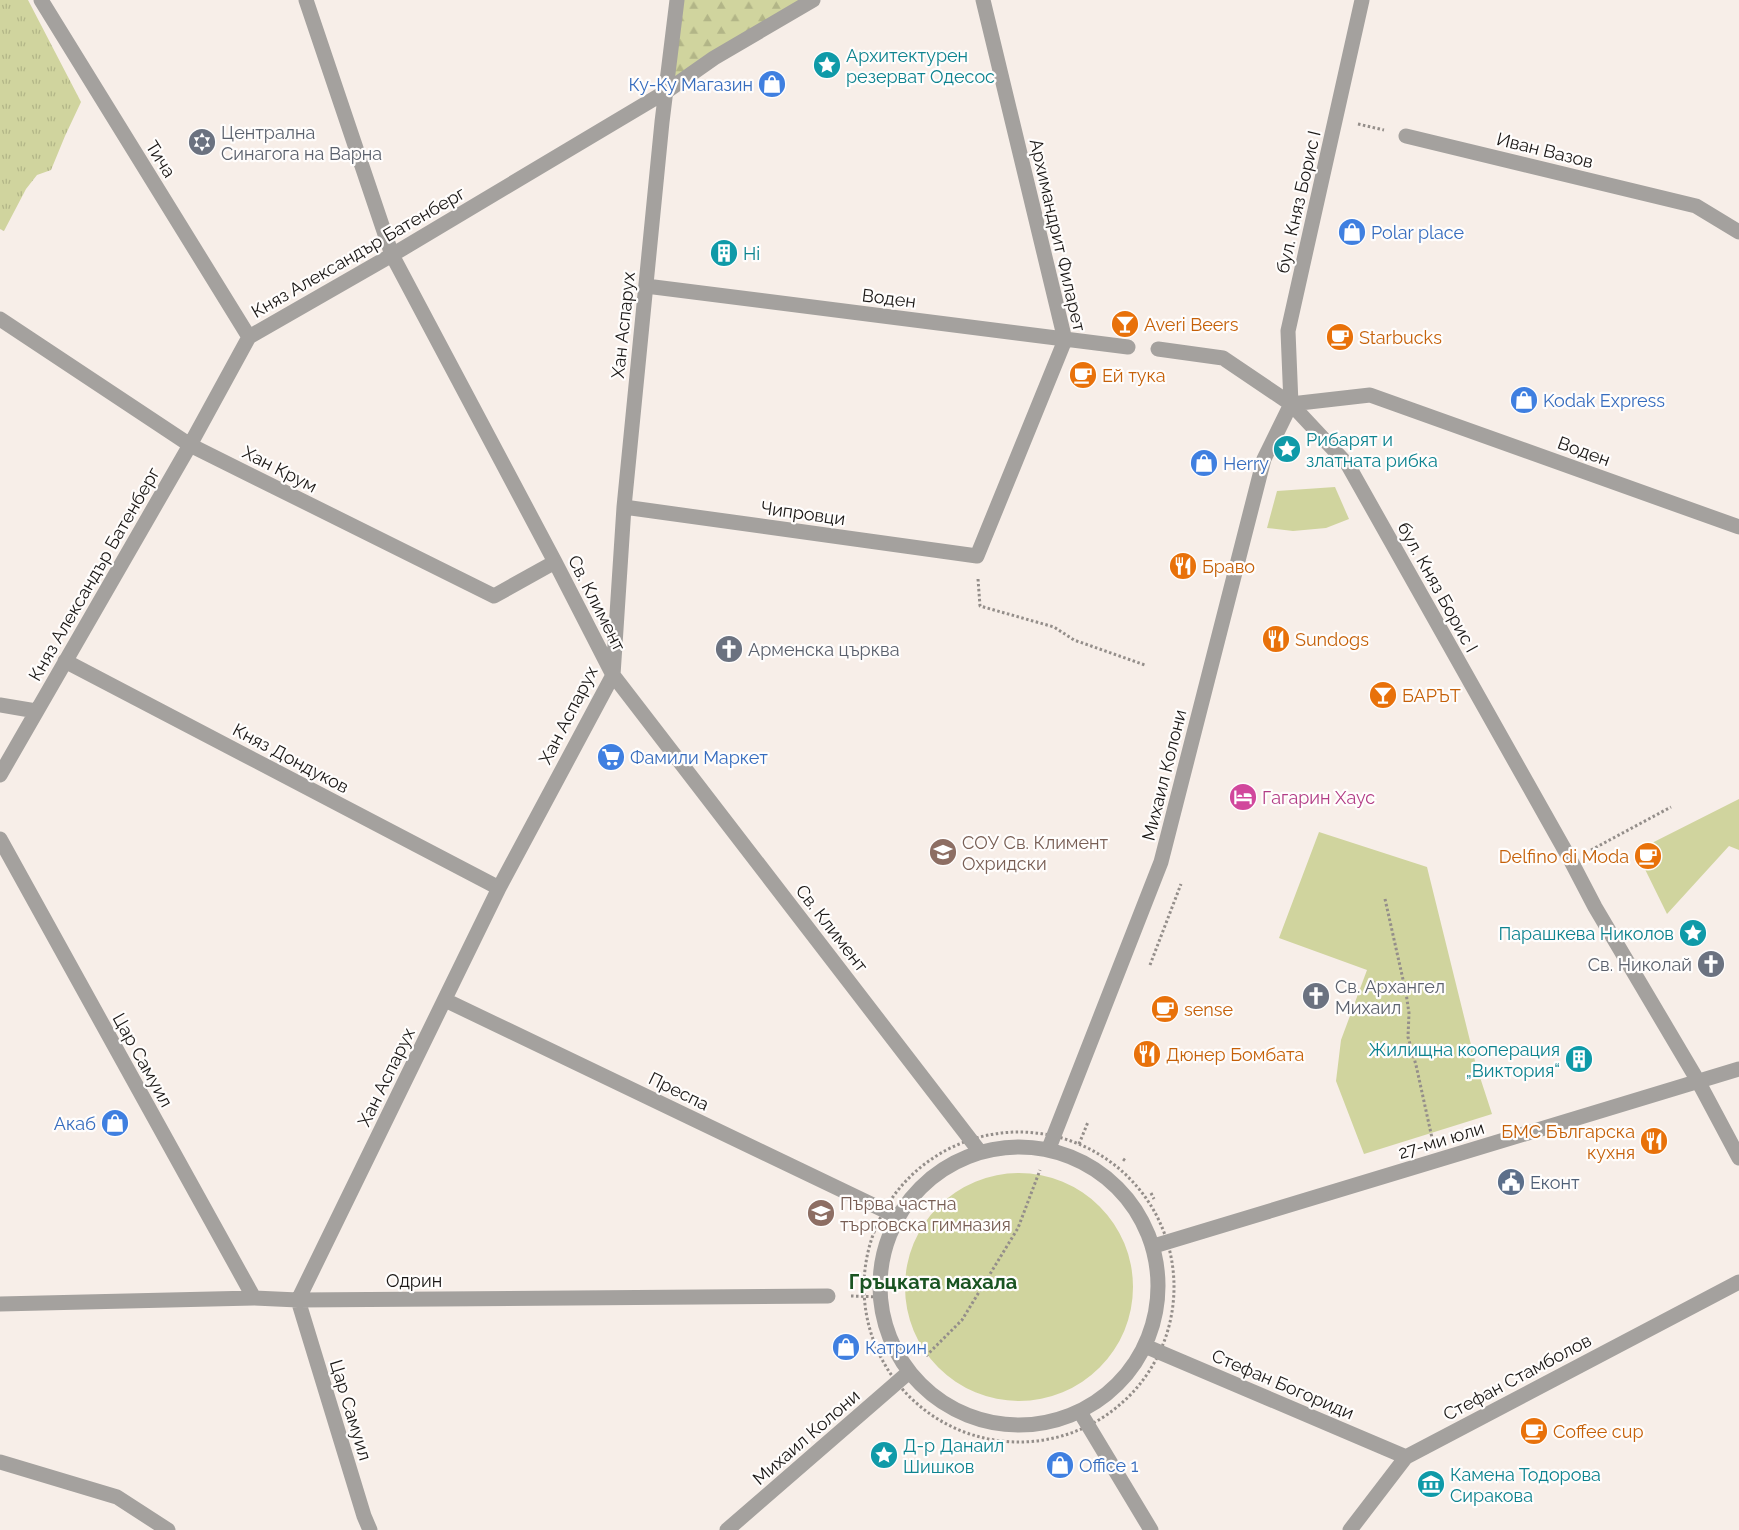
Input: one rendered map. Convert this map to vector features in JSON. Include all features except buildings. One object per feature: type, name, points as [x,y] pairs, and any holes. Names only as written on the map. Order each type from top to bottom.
[{"type":"street","name":"Тича","points":[[41,0],[249,337]]},
{"type":"street","name":"Св. Климент","points":[[306,0],[392,255],[613,675],[980,1152]]},
{"type":"street","name":"Хан Аспарух","points":[[298,1300],[499,888],[613,675],[624,508],[662,122],[677,0]]},
{"type":"street","name":"Княз Александър Батенберг","points":[[0,775],[190,445],[249,337],[392,255],[667,91],[714,58],[813,0]]},
{"type":"street","name":"Архимандрит Филарет","points":[[977,556],[1065,340],[984,0]]},
{"type":"street","name":"бул. Княз Борис I","points":[[1362,0],[1288,331],[1291,404],[1348,465],[1595,907],[1698,1081],[1739,1158]]},
{"type":"street","name":"Иван Вазов","points":[[1406,136],[1696,206],[1739,232]]},
{"type":"street","name":"Воден","points":[[646,286],[1128,347]]},
{"type":"street","name":"Хан Крум","points":[[0,320],[190,445],[494,596],[555,562]]},
{"type":"street","points":[[1158,349],[1223,358],[1291,404]]},
{"type":"street","name":"Воден","points":[[1291,404],[1370,394],[1739,527]]},
{"type":"street","name":"Михаил Колони","points":[[1051,1143],[1161,862],[1264,459],[1291,404]]},
{"type":"street","name":"Чипровци","points":[[624,508],[977,556]]},
{"type":"street","name":"Княз Дондуков","points":[[65,661],[499,888]]},
{"type":"street","points":[[0,705],[36,711]]},
{"type":"street","name":"Цар Самуил","points":[[0,839],[254,1298]]},
{"type":"street","name":"Преспа","points":[[445,1000],[898,1217]]},
{"type":"street","name":"27-ми юли","points":[[1161,1244],[1739,1069]]},
{"type":"street","points":[[1051,1143],[1101,1172],[1124,1192],[1161,1244],[1157,1305],[1151,1348],[1106,1395],[1080,1412],[1054,1421],[1028,1425],[1001,1425],[974,1418],[950,1407],[928,1392],[909,1372],[895,1349],[885,1324],[880,1297],[883,1255],[898,1217],[919,1188],[947,1166],[980,1152],[1014,1146],[1051,1143]]},
{"type":"street","name":"Стефан Стамболов","points":[[1350,1530],[1406,1457],[1733,1285]]},
{"type":"street","name":"Одрин","points":[[0,1304],[254,1298],[298,1300],[828,1296]]},
{"type":"street","name":"Цар Самуил","points":[[298,1300],[364,1516],[370,1530]]},
{"type":"street","name":"Стефан Богориди","points":[[1151,1348],[1406,1457]]},
{"type":"street","name":"Михаил Колони","points":[[727,1530],[909,1372]]},
{"type":"street","points":[[1080,1412],[1151,1530]]},
{"type":"street","points":[[0,1462],[118,1497],[168,1530]]},
{"type":"path","points":[[1336,118],[1406,136]]},
{"type":"path","points":[[977,556],[980,606],[1054,626],[1074,640],[1145,666]]},
{"type":"path","points":[[1571,861],[1671,807]]},
{"type":"path","points":[[1385,899],[1410,1013],[1408,1037],[1438,1160]]},
{"type":"path","points":[[1372,982],[1392,985],[1406,993]]},
{"type":"path","points":[[1001,1131],[1028,1131],[1051,1143],[1079,1144],[1115,1165],[1136,1186],[1151,1205],[1161,1244],[1172,1274],[1172,1305],[1166,1328],[1151,1348],[1144,1376],[1130,1398],[1088,1426],[1049,1443],[1012,1442],[981,1435],[942,1419],[916,1402],[896,1384],[874,1349],[867,1322],[865,1276],[868,1254],[884,1210],[917,1172],[939,1153],[970,1138],[1001,1131]]},
{"type":"path","points":[[909,1372],[962,1320],[1018,1228],[1051,1143]]},
{"type":"path","points":[[1123,1158],[1127,1162]]},
{"type":"path","points":[[1151,1193],[1154,1198]]},
{"type":"green space","points":[[0,0],[28,0],[81,102],[51,170],[37,175],[26,189],[4,231],[0,229]]},
{"type":"green space","points":[[677,0],[813,0],[667,91]]},
{"type":"green space","points":[[1335,487],[1349,519],[1326,528],[1293,531],[1267,528],[1277,491]]},
{"type":"green space","points":[[1739,799],[1739,850],[1729,846],[1667,914],[1636,851]]},
{"type":"green space","points":[[1319,832],[1427,867],[1476,1065],[1492,1114],[1364,1154],[1336,1081],[1341,1040],[1367,970],[1279,938]]},
{"type":"green space","points":[[1019,1173],[1052,1178],[1073,1187],[1091,1199],[1107,1215],[1119,1233],[1128,1254],[1133,1287],[1128,1320],[1119,1341],[1107,1359],[1091,1375],[1073,1387],[1052,1396],[1019,1401],[986,1396],[965,1387],[947,1375],[931,1359],[919,1341],[910,1320],[905,1287],[910,1254],[919,1233],[931,1215],[947,1199],[965,1187],[986,1178]]},
{"type":"place","name":"Архитектурен резерват Одесос","points":[[827,65]]},
{"type":"place","name":"Ку-Ку Магазин","points":[[772,84]]},
{"type":"place","name":"Централна Синагога на Варна","points":[[202,142]]},
{"type":"place","name":"Polar place","points":[[1352,232]]},
{"type":"place","name":"Hi","points":[[724,253]]},
{"type":"place","name":"Averi Beers","points":[[1125,324]]},
{"type":"place","name":"Starbucks","points":[[1340,337]]},
{"type":"place","name":"Ей тука","points":[[1083,375]]},
{"type":"place","name":"Kodak Express","points":[[1524,400]]},
{"type":"place","name":"Рибарят и златната рибка","points":[[1287,449]]},
{"type":"place","name":"Herry","points":[[1204,463]]},
{"type":"place","name":"Браво","points":[[1183,566]]},
{"type":"place","name":"Sundogs","points":[[1276,639]]},
{"type":"place","name":"Арменска църква","points":[[729,649]]},
{"type":"place","name":"БАРЪТ","points":[[1383,695]]},
{"type":"place","name":"Фамили Маркет","points":[[611,757]]},
{"type":"place","name":"Гагарин Хаус","points":[[1243,797]]},
{"type":"place","name":"CОУ Св. Климент Охридски","points":[[943,852]]},
{"type":"place","name":"Delfino di Moda","points":[[1648,856]]},
{"type":"place","name":"Парашкева Николов","points":[[1693,933]]},
{"type":"place","name":"Св. Николай","points":[[1711,964]]},
{"type":"place","name":"Св. Архангел Михаил","points":[[1316,996]]},
{"type":"place","name":"sense","points":[[1165,1009]]},
{"type":"place","name":"Дюнер Бомбата","points":[[1147,1054]]},
{"type":"place","name":"Жилищна кооперация „Виктория“","points":[[1579,1059]]},
{"type":"place","name":"Акаб","points":[[115,1123]]},
{"type":"place","name":"БМС Българска кухня","points":[[1654,1141]]},
{"type":"place","name":"Еконт","points":[[1511,1182]]},
{"type":"place","name":"Първа частна търговска гимназия","points":[[821,1213]]},
{"type":"place","name":"Катрин","points":[[846,1347]]},
{"type":"place","name":"Coffee cup","points":[[1534,1431]]},
{"type":"place","name":"Д-р Данаил Шишков","points":[[884,1455]]},
{"type":"place","name":"Office 1","points":[[1060,1465]]},
{"type":"place","name":"Камена Тодорова Сиракова","points":[[1431,1484]]},
{"type":"district","name":"Гръцката махала","points":[[933,1282]]}]
